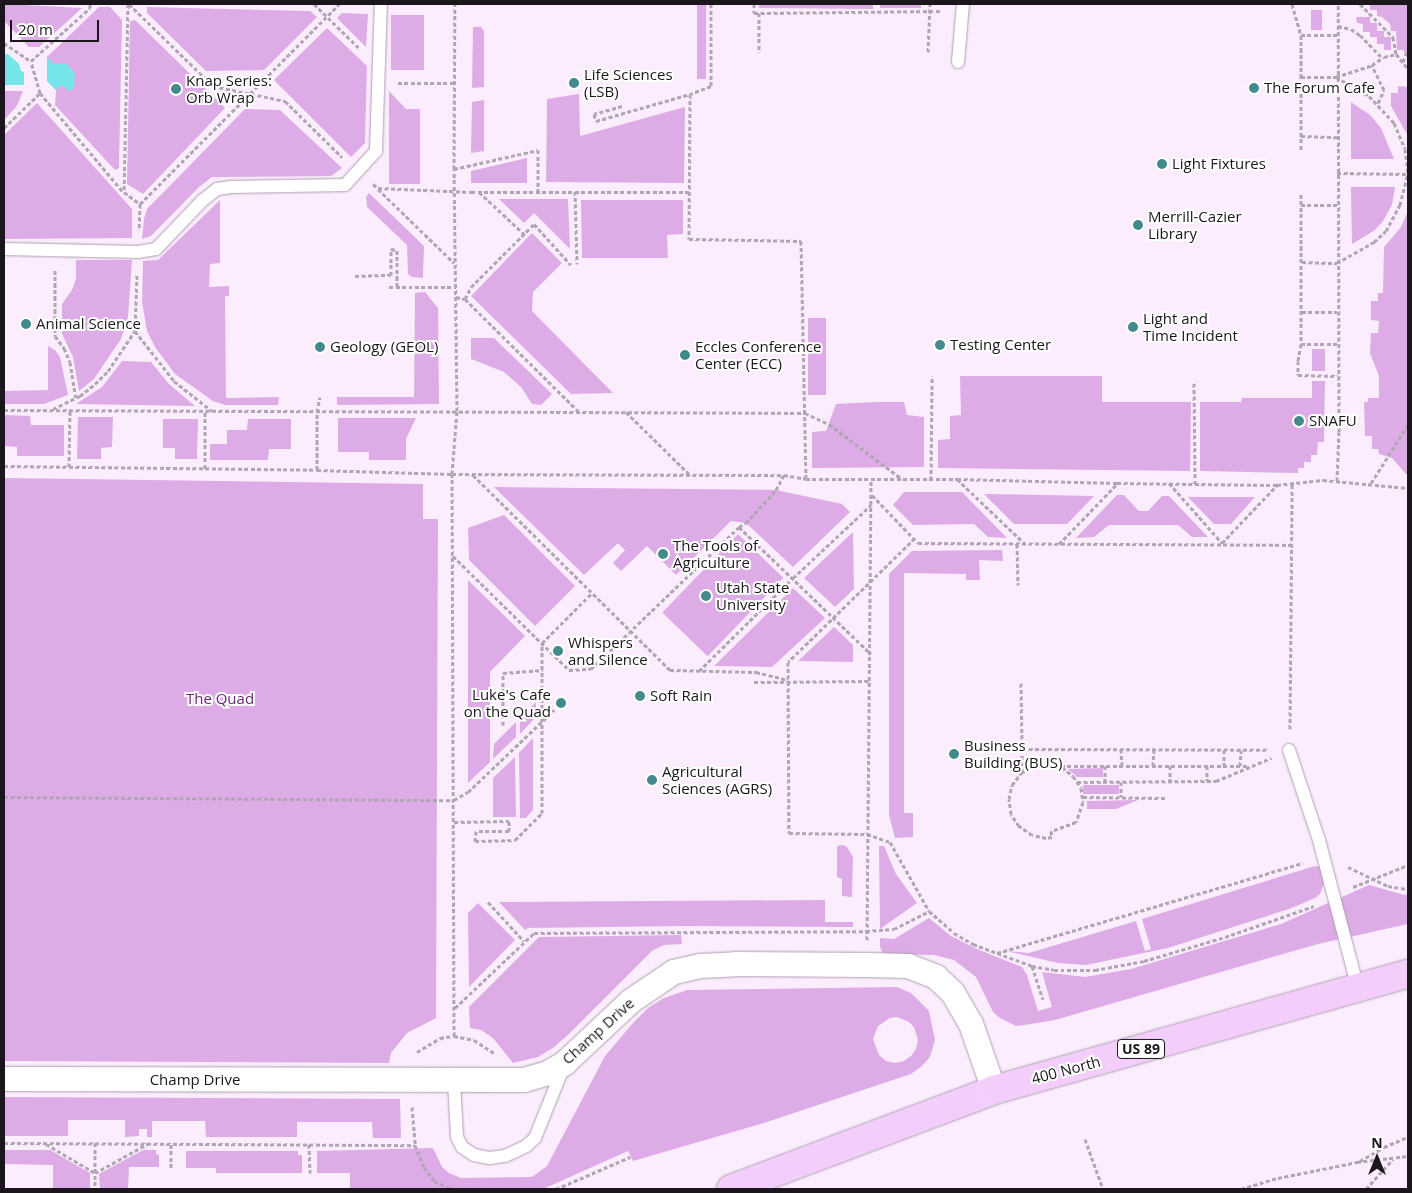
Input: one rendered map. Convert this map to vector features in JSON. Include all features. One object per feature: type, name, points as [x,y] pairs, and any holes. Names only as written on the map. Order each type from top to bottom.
[{"type":"main road","name":"400 North","points":[[731,1189],[994,1090],[1408,974]]},
{"type":"street","name":"Champ Drive","points":[[4,1079],[524,1080],[548,1073],[566,1063],[630,1001],[674,972],[701,966],[736,964],[868,965],[908,966],[936,978],[953,993],[970,1024],[994,1090]]},
{"type":"lane","points":[[4,249],[138,252],[156,249],[203,200],[217,189],[231,187],[345,185],[376,150],[382,4]]},
{"type":"lane","points":[[958,62],[963,7]]},
{"type":"lane","points":[[1289,750],[1323,857],[1358,989]]},
{"type":"lane","points":[[454,1080],[455,1123],[457,1137],[462,1147],[474,1155],[490,1158],[505,1156],[526,1146],[535,1138],[566,1063]]},
{"type":"path","points":[[31,61],[90,8],[90,4]]},
{"type":"path","points":[[124,192],[128,4]]},
{"type":"path","points":[[51,410],[76,398],[95,384],[108,371],[136,331],[140,204],[339,4]]},
{"type":"path","points":[[454,1036],[452,474],[457,411],[456,287],[454,263],[455,4]]},
{"type":"path","points":[[622,106],[594,114],[596,121],[690,94],[711,86],[711,4]]},
{"type":"path","points":[[754,4],[754,13],[930,12],[963,7]]},
{"type":"path","points":[[928,52],[930,4]]},
{"type":"path","points":[[1292,4],[1301,35],[1301,151]]},
{"type":"path","points":[[1337,481],[1338,205],[1336,77],[1338,4]]},
{"type":"path","points":[[1360,4],[1393,37],[1396,54],[1408,69]]},
{"type":"path","points":[[759,13],[759,52]]},
{"type":"path","points":[[1338,26],[1351,29],[1360,35],[1382,58]]},
{"type":"path","points":[[1301,35],[1338,35]]},
{"type":"path","points":[[4,43],[31,61],[40,93],[124,192],[140,204]]},
{"type":"path","points":[[1403,63],[1408,48]]},
{"type":"path","points":[[1301,77],[1336,77],[1372,65],[1382,58],[1396,54]]},
{"type":"path","points":[[1372,65],[1384,90],[1378,103]]},
{"type":"path","points":[[1302,262],[1337,263],[1360,252],[1386,231],[1400,206],[1408,174],[1405,148],[1401,135],[1378,103],[1357,87],[1336,77]]},
{"type":"path","points":[[4,128],[40,93]]},
{"type":"path","points":[[690,94],[689,239],[802,241],[806,479]]},
{"type":"path","points":[[1301,136],[1337,137]]},
{"type":"path","points":[[454,169],[538,150],[538,193]]},
{"type":"path","points":[[1337,173],[1408,174]]},
{"type":"path","points":[[378,188],[454,263]]},
{"type":"path","points":[[575,191],[576,264]]},
{"type":"path","points":[[479,192],[524,234]]},
{"type":"path","points":[[1301,194],[1302,312],[1298,375],[1338,376]]},
{"type":"path","points":[[1301,205],[1338,205]]},
{"type":"path","points":[[465,299],[471,288],[534,224],[571,265]]},
{"type":"path","points":[[355,276],[391,275],[391,249],[397,250],[397,288]]},
{"type":"path","points":[[56,250],[55,336],[64,348],[70,362],[76,398]]},
{"type":"path","points":[[389,288],[456,287]]},
{"type":"path","points":[[456,297],[465,299],[578,411]]},
{"type":"path","points":[[1302,312],[1337,312]]},
{"type":"path","points":[[136,331],[174,381],[213,412]]},
{"type":"path","points":[[1301,344],[1338,344]]},
{"type":"path","points":[[931,480],[932,376]]},
{"type":"path","points":[[1194,383],[1195,484]]},
{"type":"path","points":[[317,470],[317,412],[320,397]]},
{"type":"path","points":[[4,410],[805,413],[829,424],[903,480]]},
{"type":"path","points":[[69,467],[70,411]]},
{"type":"path","points":[[204,412],[204,470]]},
{"type":"path","points":[[626,412],[690,475]]},
{"type":"path","points":[[1371,483],[1408,425]]},
{"type":"path","points":[[4,466],[317,470],[452,474],[784,475],[806,479],[957,479],[1278,485],[1292,482],[1337,481],[1408,488]]},
{"type":"path","points":[[473,474],[670,670],[756,672],[788,680]]},
{"type":"path","points":[[453,556],[569,670],[591,669],[746,522],[776,490],[784,475]]},
{"type":"path","points":[[957,479],[1025,544]]},
{"type":"path","points":[[868,965],[866,834],[870,680],[871,480]]},
{"type":"path","points":[[1289,750],[1292,482]]},
{"type":"path","points":[[1058,545],[1117,483]]},
{"type":"path","points":[[1169,483],[1222,543]]},
{"type":"path","points":[[1222,543],[1278,485]]},
{"type":"path","points":[[872,495],[918,543],[1058,545],[1222,543],[1291,545]]},
{"type":"path","points":[[698,671],[793,578],[872,505]]},
{"type":"path","points":[[739,527],[870,654]]},
{"type":"path","points":[[915,538],[788,662],[789,833],[866,834],[890,842],[929,911]]},
{"type":"path","points":[[1017,544],[1018,585]]},
{"type":"path","points":[[454,822],[509,821],[509,831],[476,831],[475,841],[516,840],[542,813],[542,643],[592,593]]},
{"type":"path","points":[[503,725],[503,673],[543,670]]},
{"type":"path","points":[[754,682],[870,680]]},
{"type":"path","points":[[1021,683],[1022,772]]},
{"type":"path","points":[[4,797],[454,800],[468,792],[554,710]]},
{"type":"path","points":[[1022,749],[1289,750]]},
{"type":"path","points":[[1121,749],[1122,766]]},
{"type":"path","points":[[1153,766],[1154,749]]},
{"type":"path","points":[[1224,750],[1224,766]]},
{"type":"path","points":[[1240,766],[1241,750]]},
{"type":"path","points":[[1078,782],[1216,781],[1289,750]]},
{"type":"path","points":[[1057,766],[1070,772],[1078,782],[1083,797],[1081,812],[1076,822],[1051,831],[1052,837],[1032,835],[1015,820],[1009,803],[1012,785],[1022,772],[1043,764],[1057,766],[1250,766]]},
{"type":"path","points":[[1105,766],[1105,782]]},
{"type":"path","points":[[1170,766],[1170,781]]},
{"type":"path","points":[[1207,766],[1207,781]]},
{"type":"path","points":[[1121,782],[1121,797]]},
{"type":"path","points":[[1083,797],[1165,798]]},
{"type":"path","points":[[996,953],[1323,857],[1374,878],[1388,886],[1408,889]]},
{"type":"path","points":[[1374,878],[1408,865]]},
{"type":"path","points":[[488,902],[524,941]]},
{"type":"path","points":[[1032,966],[1043,998]]},
{"type":"path","points":[[413,1058],[428,1044],[440,1038],[454,1036],[474,1040],[497,1057]]},
{"type":"path","points":[[412,1106],[415,1145],[424,1167],[434,1181],[449,1188],[458,1189]]},
{"type":"path","points":[[1357,1162],[1384,1147],[1408,1137]]},
{"type":"path","points":[[1085,1139],[1103,1189]]},
{"type":"path","points":[[4,1143],[415,1145]]},
{"type":"path","points":[[95,1143],[95,1189]]},
{"type":"path","points":[[46,1144],[95,1173]]},
{"type":"path","points":[[95,1173],[148,1144]]},
{"type":"path","points":[[172,1144],[172,1168]]},
{"type":"path","points":[[309,1144],[310,1173]]},
{"type":"path","points":[[1241,1189],[1278,1178],[1357,1162],[1408,1156]]},
{"type":"path","points":[[556,1189],[630,1157]]},
{"type":"path","points":[[1366,1189],[1394,1158]]},
{"type":"green space","points":[[4,4],[82,8],[39,47],[29,47],[4,21]]},
{"type":"green space","points":[[697,4],[706,4],[706,79],[697,79]]},
{"type":"green space","points":[[759,4],[873,4],[873,9],[759,8]]},
{"type":"green space","points":[[880,4],[921,4],[921,8],[880,8]]},
{"type":"green space","points":[[1370,4],[1408,4],[1408,58],[1403,50],[1397,50],[1396,31],[1391,31],[1390,24],[1382,17],[1377,16],[1377,10],[1370,10]]},
{"type":"green space","points":[[99,7],[110,7],[122,20],[119,168],[115,170],[55,105],[56,90],[47,81],[47,57]]},
{"type":"green space","points":[[147,7],[310,11],[317,17],[264,70],[206,71],[147,13]]},
{"type":"green space","points":[[1311,10],[1322,10],[1322,30],[1311,30]]},
{"type":"green space","points":[[342,13],[368,14],[366,47],[337,18]]},
{"type":"green space","points":[[391,15],[424,15],[424,70],[391,70]]},
{"type":"green space","points":[[1356,17],[1370,17],[1370,23],[1377,23],[1377,31],[1384,31],[1384,37],[1391,37],[1391,50],[1384,50],[1384,44],[1377,44],[1377,37],[1370,37],[1370,32],[1363,32],[1363,24],[1357,23]]},
{"type":"green space","points":[[135,20],[225,108],[143,194],[127,184],[130,21]]},
{"type":"green space","points":[[473,27],[481,27],[484,31],[484,87],[472,88]]},
{"type":"green space","points":[[327,28],[367,66],[365,143],[351,157],[274,80]]},
{"type":"green space","points":[[1398,86],[1408,87],[1408,136],[1391,106],[1391,93],[1398,93]]},
{"type":"green space","points":[[4,91],[23,91],[17,106],[4,120]]},
{"type":"green space","points":[[389,91],[406,109],[420,109],[420,184],[389,184]]},
{"type":"green space","points":[[579,94],[580,136],[685,107],[684,183],[546,182],[547,99]]},
{"type":"green space","points":[[484,100],[484,151],[471,153],[472,102]]},
{"type":"green space","points":[[1351,102],[1370,115],[1381,128],[1394,159],[1351,159]]},
{"type":"green space","points":[[37,103],[132,209],[132,238],[4,239],[4,135]]},
{"type":"green space","points":[[245,109],[280,110],[342,168],[331,176],[212,177],[199,187],[151,236],[142,239],[147,209]]},
{"type":"green space","points":[[527,158],[527,183],[471,183],[471,171]]},
{"type":"green space","points":[[1351,187],[1395,187],[1392,205],[1383,221],[1375,230],[1352,244]]},
{"type":"green space","points":[[369,193],[424,246],[423,278],[412,277],[408,274],[407,245],[367,207],[366,197]]},
{"type":"green space","points":[[499,199],[568,199],[570,249],[534,213],[524,223]]},
{"type":"green space","points":[[220,200],[220,263],[210,264],[209,287],[229,286],[229,296],[225,296],[226,398],[279,397],[278,405],[225,405],[213,401],[175,374],[155,347],[147,331],[142,302],[143,261],[158,260]]},
{"type":"green space","points":[[581,200],[683,200],[683,234],[667,235],[668,258],[582,258]]},
{"type":"green space","points":[[1408,211],[1408,474],[1406,474],[1392,458],[1379,454],[1378,449],[1372,449],[1372,436],[1365,436],[1364,402],[1368,402],[1368,398],[1379,398],[1379,376],[1370,353],[1371,333],[1378,333],[1379,321],[1371,320],[1371,301],[1378,301],[1378,293],[1383,293],[1384,247],[1401,227]]},
{"type":"green space","points":[[532,233],[562,263],[533,292],[532,311],[613,393],[571,394],[471,296]]},
{"type":"green space","points":[[76,260],[132,260],[128,317],[121,339],[94,379],[79,391],[73,357],[62,334],[62,304],[72,290],[76,279]]},
{"type":"green space","points":[[425,292],[438,308],[439,404],[337,405],[337,397],[414,397],[415,293]]},
{"type":"green space","points":[[808,318],[826,318],[826,395],[808,395]]},
{"type":"green space","points":[[471,338],[494,338],[552,394],[541,405],[532,404],[521,387],[504,372],[471,359]]},
{"type":"green space","points":[[48,346],[55,350],[60,357],[68,395],[44,404],[4,404],[4,391],[48,390]]},
{"type":"green space","points":[[1312,349],[1325,349],[1325,371],[1312,371]]},
{"type":"green space","points":[[122,361],[151,362],[169,384],[195,406],[76,404],[102,387]]},
{"type":"green space","points":[[960,376],[1102,376],[1102,402],[1191,402],[1190,471],[938,468],[938,440],[950,439],[950,416],[961,415]]},
{"type":"green space","points":[[1312,381],[1325,381],[1324,442],[1318,442],[1317,455],[1311,455],[1311,462],[1304,462],[1304,468],[1298,468],[1298,473],[1200,471],[1200,402],[1241,402],[1242,398],[1312,398]]},
{"type":"green space","points":[[904,402],[907,415],[924,417],[924,467],[812,468],[812,432],[826,431],[836,404]]},
{"type":"green space","points":[[4,415],[30,416],[31,425],[64,425],[64,456],[17,456],[17,447],[4,446]]},
{"type":"green space","points":[[78,417],[113,417],[112,447],[101,448],[101,459],[77,459]]},
{"type":"green space","points":[[338,418],[416,418],[406,439],[406,460],[369,460],[369,452],[338,452]]},
{"type":"green space","points":[[163,419],[198,419],[197,459],[175,459],[175,448],[163,448]]},
{"type":"green space","points":[[248,419],[291,419],[291,449],[269,449],[268,460],[210,460],[210,444],[227,444],[227,430],[247,430]]},
{"type":"green space","name":"The Quad","points":[[4,478],[423,484],[423,519],[438,519],[436,1018],[407,1033],[391,1053],[389,1063],[4,1061]]},
{"type":"green space","points":[[494,487],[776,490],[842,504],[850,512],[793,567],[746,523],[731,521],[676,575],[647,546],[621,571],[613,563],[625,550],[618,543],[584,575]]},
{"type":"green space","points":[[904,492],[962,492],[1007,538],[988,537],[974,524],[913,525],[893,505]]},
{"type":"green space","points":[[984,494],[1094,496],[1067,524],[1014,524]]},
{"type":"green space","points":[[1117,495],[1124,495],[1139,511],[1148,511],[1162,496],[1169,496],[1208,537],[1192,537],[1178,525],[1109,525],[1094,537],[1076,538]]},
{"type":"green space","points":[[1188,497],[1255,497],[1231,524],[1214,524]]},
{"type":"green space","points":[[504,515],[575,586],[535,626],[469,560],[468,528]]},
{"type":"green space","points":[[853,532],[854,589],[835,607],[804,578]]},
{"type":"green space","points":[[738,534],[783,578],[708,656],[662,612]]},
{"type":"green space","points":[[1002,550],[1003,561],[979,560],[980,580],[966,580],[966,574],[904,573],[904,813],[913,813],[913,837],[895,838],[889,815],[889,574],[912,551]]},
{"type":"green space","points":[[468,580],[525,636],[490,672],[490,762],[468,783]]},
{"type":"green space","points":[[793,588],[825,618],[772,667],[714,666]]},
{"type":"green space","points":[[834,627],[853,645],[853,662],[798,661]]},
{"type":"green space","points":[[536,702],[536,717],[520,734],[520,718]]},
{"type":"green space","points":[[516,722],[516,737],[493,759],[494,744]]},
{"type":"green space","points":[[533,738],[533,810],[526,818],[520,818],[519,753]]},
{"type":"green space","points":[[515,757],[516,817],[493,817],[493,778]]},
{"type":"green space","points":[[1103,768],[1103,777],[1077,777],[1068,769]]},
{"type":"green space","points":[[1083,785],[1119,785],[1119,794],[1083,794]]},
{"type":"green space","points":[[1138,800],[1116,809],[1087,809],[1087,801]]},
{"type":"green space","points":[[843,845],[847,847],[853,857],[852,897],[842,896],[842,879],[837,877],[837,846]]},
{"type":"green space","points":[[879,846],[884,846],[896,874],[917,903],[880,929]]},
{"type":"green space","points":[[1315,866],[1321,867],[1325,881],[1320,894],[1315,898],[1289,909],[1168,948],[1086,965],[1058,963],[1006,951],[1029,953],[1136,921],[1145,951],[1151,949],[1142,919]]},
{"type":"green space","points":[[1369,885],[1405,895],[1408,894],[1408,924],[1318,944],[1055,1020],[1016,1026],[993,1012],[976,977],[954,960],[934,955],[887,954],[883,953],[880,947],[880,938],[894,939],[929,918],[951,936],[977,949],[1022,967],[1027,975],[1038,1011],[1052,1007],[1042,972],[1085,977],[1131,969],[1281,924]]},
{"type":"green space","points":[[825,900],[825,922],[853,922],[853,927],[686,926],[528,928],[525,930],[499,902]]},
{"type":"green space","points":[[478,903],[515,940],[469,987],[468,913]]},
{"type":"green space","points":[[681,935],[682,944],[664,945],[653,950],[569,1034],[554,1047],[538,1057],[513,1063],[493,1038],[481,1030],[470,1028],[469,1007],[539,937]]},
{"type":"green space","points":[[897,987],[911,993],[929,1011],[935,1040],[930,1057],[911,1074],[764,1123],[633,1161],[628,1151],[543,1189],[350,1189],[350,1173],[317,1173],[317,1151],[433,1148],[442,1167],[449,1173],[461,1178],[532,1177],[547,1166],[605,1056],[648,1008],[664,998],[687,990]],"holes":[[[897,1017],[909,1022],[914,1027],[918,1040],[916,1049],[904,1061],[895,1063],[886,1061],[879,1055],[873,1039],[878,1026],[890,1018]]]},
{"type":"green space","points":[[4,1097],[400,1099],[401,1138],[373,1138],[372,1122],[297,1122],[297,1137],[206,1137],[205,1121],[152,1121],[152,1137],[147,1137],[147,1129],[139,1129],[139,1136],[125,1137],[125,1120],[68,1120],[68,1136],[4,1136]]},
{"type":"green space","points":[[4,1150],[50,1150],[90,1173],[90,1189],[53,1189],[53,1165],[4,1164]]},
{"type":"green space","points":[[143,1150],[156,1150],[156,1154],[159,1155],[159,1167],[129,1167],[128,1189],[100,1189],[99,1174]]},
{"type":"green space","points":[[186,1151],[298,1151],[298,1155],[302,1155],[302,1173],[216,1173],[216,1168],[186,1168]]},
{"type":"water","points":[[4,54],[8,54],[19,64],[21,71],[24,72],[24,85],[4,85]]},
{"type":"water","points":[[47,57],[53,63],[67,64],[75,74],[74,87],[70,91],[61,85],[56,90],[47,81]]},
{"type":"place","name":"Life Sciences (LSB)","points":[[574,83]]},
{"type":"place","name":"The Forum Cafe","points":[[1254,88]]},
{"type":"place","name":"Knap Series: Orb Wrap","points":[[176,89]]},
{"type":"place","name":"Light Fixtures","points":[[1162,164]]},
{"type":"place","name":"Merrill-Cazier Library","points":[[1138,225]]},
{"type":"place","name":"Animal Science","points":[[26,324]]},
{"type":"place","name":"Light and Time Incident","points":[[1133,327]]},
{"type":"place","name":"Testing Center","points":[[940,345]]},
{"type":"place","name":"Geology (GEOL)","points":[[320,347]]},
{"type":"place","name":"Eccles Conference Center (ECC)","points":[[685,355]]},
{"type":"place","name":"SNAFU","points":[[1299,421]]},
{"type":"place","name":"The Tools of Agriculture","points":[[663,554]]},
{"type":"place","name":"Utah State University","points":[[706,596]]},
{"type":"place","name":"Whispers and Silence","points":[[558,651]]},
{"type":"place","name":"Soft Rain","points":[[640,696]]},
{"type":"place","name":"Luke's Cafe on the Quad","points":[[561,703]]},
{"type":"place","name":"Business Building (BUS)","points":[[954,754]]},
{"type":"place","name":"Agricultural Sciences (AGRS)","points":[[652,780]]}]
